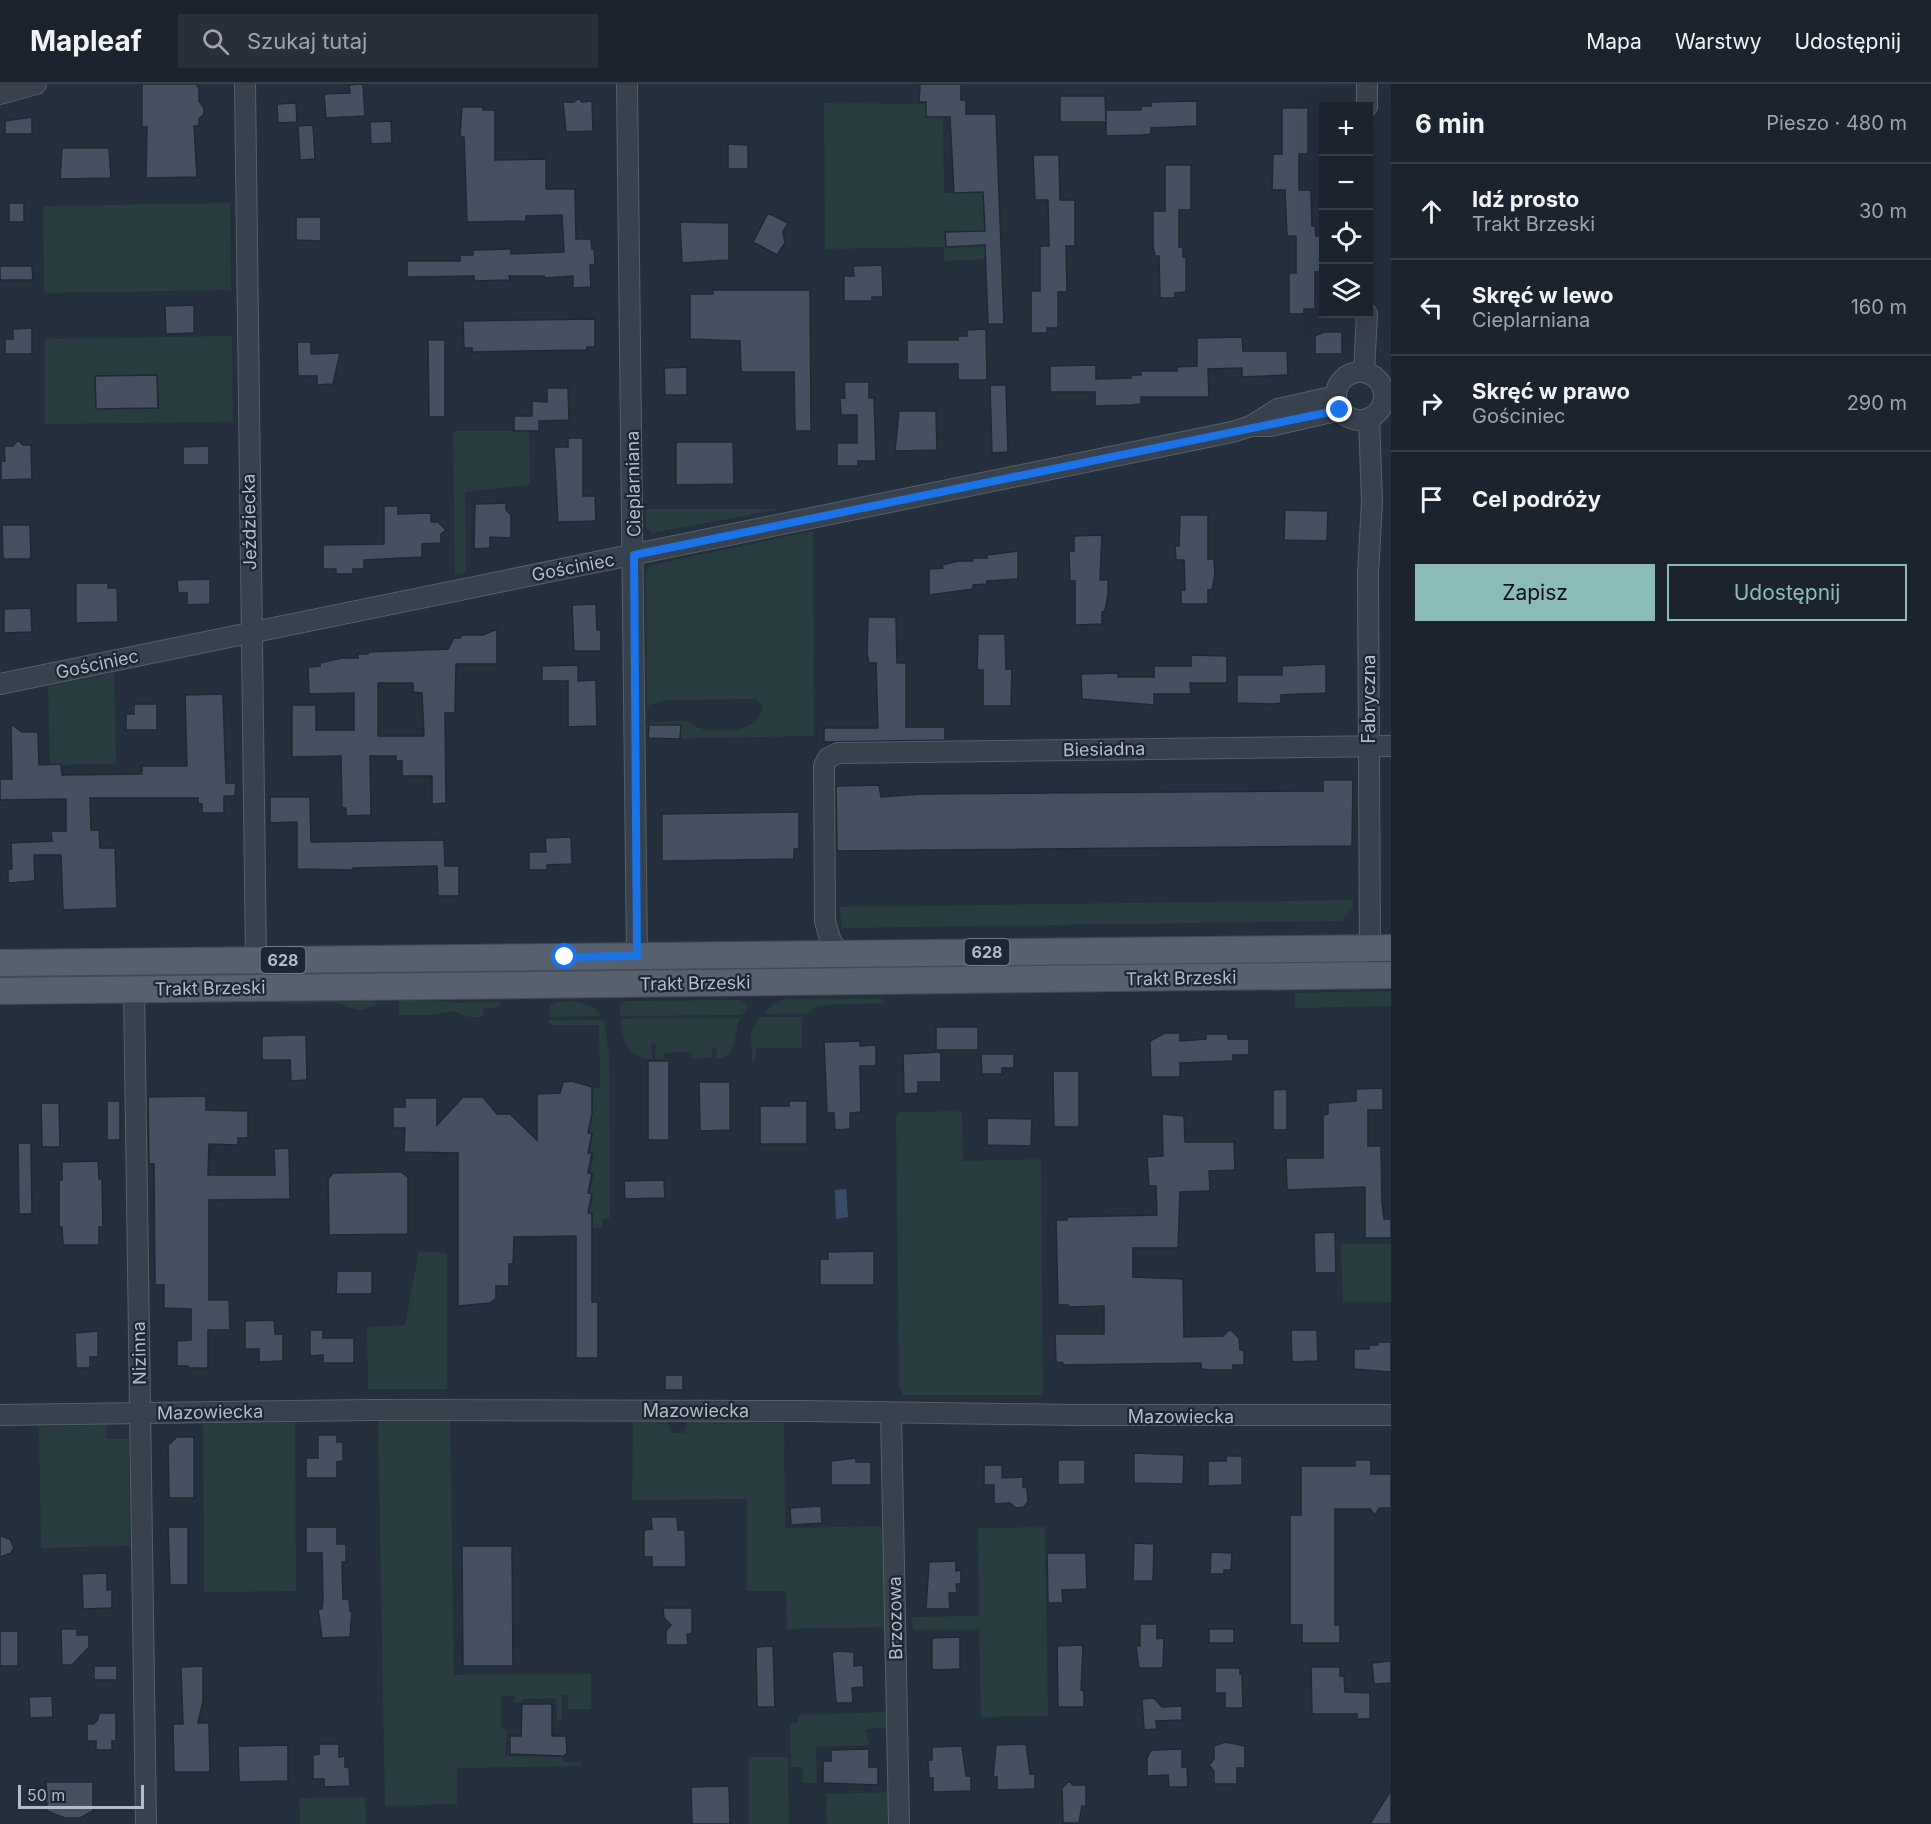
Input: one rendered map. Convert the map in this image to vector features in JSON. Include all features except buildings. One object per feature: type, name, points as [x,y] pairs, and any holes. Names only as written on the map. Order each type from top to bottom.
[{"type":"main road","name":"Trakt Brzeski","points":[[0,963],[1381,948]]},
{"type":"main road","name":"Trakt Brzeski","points":[[0,991],[1388,975]]},
{"type":"street","points":[[0,94],[36,84]]},
{"type":"street","name":"Jeździecka","points":[[245,84],[250,632],[256,961]]},
{"type":"street","name":"Cieplarniana","points":[[627,84],[637,956]]},
{"type":"street","points":[[1367,84],[1367,102]]},
{"type":"street","points":[[1365,372],[1367,318]]},
{"type":"street","points":[[1365,372],[1373,376],[1387,390],[1380,410],[1370,418],[1353,419],[1338,403],[1345,377],[1365,372]]},
{"type":"street","name":"Gościniec","points":[[0,684],[1251,426],[1278,409],[1338,403]]},
{"type":"street","name":"Fabryczna","points":[[1370,418],[1372,502],[1368,573],[1368,746],[1381,948]]},
{"type":"street","name":"Biesiadna","points":[[839,954],[827,930],[824,766],[828,758],[838,753],[1391,746]]},
{"type":"street","points":[[1381,948],[1388,975]]},
{"type":"street","name":"Nizinna","points":[[134,989],[146,1824]]},
{"type":"street","name":"Mazowiecka","points":[[0,1415],[341,1410],[1327,1417],[1391,1414]]},
{"type":"street","name":"Brzozowa","points":[[891,1413],[899,1824]]},
{"type":"green space","points":[[824,103],[943,104],[944,193],[983,192],[986,259],[944,261],[944,247],[825,249]]},
{"type":"green space","points":[[230,203],[231,290],[44,293],[43,206]]},
{"type":"green space","points":[[232,336],[233,422],[45,424],[45,339]]},
{"type":"green space","points":[[453,431],[529,431],[530,485],[465,492],[466,572],[455,574]]},
{"type":"green space","points":[[646,509],[782,509],[652,533],[646,528]]},
{"type":"green space","points":[[813,531],[814,736],[647,739],[647,723],[685,721],[702,729],[729,731],[754,722],[760,716],[763,708],[757,699],[666,700],[647,706],[646,571],[652,565]]},
{"type":"green space","points":[[114,673],[116,764],[50,765],[48,686]]},
{"type":"green space","points":[[1353,900],[1353,908],[1341,921],[842,928],[839,907]]},
{"type":"green space","points":[[1322,957],[1323,967],[436,974],[436,970]]},
{"type":"green space","points":[[1391,991],[1391,1006],[1295,1008],[1295,993]]},
{"type":"green space","points":[[407,997],[458,1003],[499,1002],[501,1006],[484,1009],[483,1017],[469,1017],[453,1011],[431,1015],[399,1015],[399,1002]]},
{"type":"green space","points":[[881,998],[885,1003],[818,1005],[807,1014],[764,1014],[773,1004],[785,999]]},
{"type":"green space","points":[[372,999],[378,1005],[360,1010],[331,1002],[296,1004],[258,1001]]},
{"type":"green space","points":[[741,1000],[748,1006],[742,1015],[621,1016],[619,1005],[626,1001]]},
{"type":"green space","points":[[572,1001],[594,1007],[602,1016],[549,1017],[550,1006],[558,1002]]},
{"type":"green space","points":[[760,1017],[802,1017],[802,1048],[756,1048],[755,1061],[752,1060],[751,1032]]},
{"type":"green space","points":[[740,1018],[734,1044],[728,1055],[714,1059],[717,1056],[717,1047],[712,1048],[712,1058],[692,1059],[691,1052],[664,1053],[664,1059],[655,1059],[656,1043],[651,1044],[652,1059],[637,1056],[625,1041],[621,1019]]},
{"type":"green space","points":[[549,1020],[604,1020],[605,1023],[609,1056],[610,1218],[602,1219],[602,1227],[593,1228],[593,1214],[589,1213],[593,1194],[589,1193],[594,1174],[590,1172],[594,1153],[589,1151],[593,1132],[589,1131],[594,1088],[600,1087],[599,1025],[549,1025]]},
{"type":"green space","points":[[962,1111],[963,1161],[1041,1159],[1043,1395],[903,1395],[899,1385],[896,1117],[899,1112]]},
{"type":"green space","points":[[1341,1244],[1391,1244],[1391,1302],[1343,1302]]},
{"type":"green space","points":[[419,1251],[447,1253],[447,1389],[368,1389],[367,1327],[405,1325]]},
{"type":"green space","points":[[378,1420],[450,1420],[454,1675],[591,1674],[591,1709],[568,1709],[568,1695],[562,1695],[562,1721],[557,1721],[556,1698],[522,1699],[522,1702],[514,1702],[514,1696],[501,1696],[501,1729],[507,1729],[505,1756],[562,1757],[563,1762],[580,1762],[582,1766],[457,1768],[457,1804],[385,1806]]},
{"type":"green space","points":[[633,1421],[667,1421],[671,1433],[684,1433],[688,1421],[784,1423],[785,1528],[884,1526],[887,1627],[787,1629],[786,1591],[747,1591],[747,1499],[632,1500]]},
{"type":"green space","points":[[295,1422],[296,1591],[204,1592],[203,1424]]},
{"type":"green space","points":[[106,1425],[107,1439],[129,1439],[130,1546],[41,1548],[39,1427]]},
{"type":"green space","points":[[1045,1527],[1048,1716],[981,1717],[979,1629],[913,1630],[912,1617],[979,1616],[978,1528]]},
{"type":"green space","points":[[886,1712],[887,1728],[865,1729],[869,1745],[816,1747],[817,1783],[803,1783],[803,1767],[791,1767],[790,1723],[798,1723],[798,1715]]},
{"type":"green space","points":[[749,1757],[788,1757],[789,1824],[749,1824]]},
{"type":"green space","points":[[892,1792],[892,1824],[827,1824],[826,1794]]},
{"type":"green space","points":[[365,1797],[366,1824],[300,1824],[299,1798]]},
{"type":"water","points":[[846,1189],[848,1217],[836,1219],[835,1190]]},
{"type":"route","points":[[565,957],[637,956],[634,555],[1232,432],[1251,426],[1270,426],[1340,410]]}]
